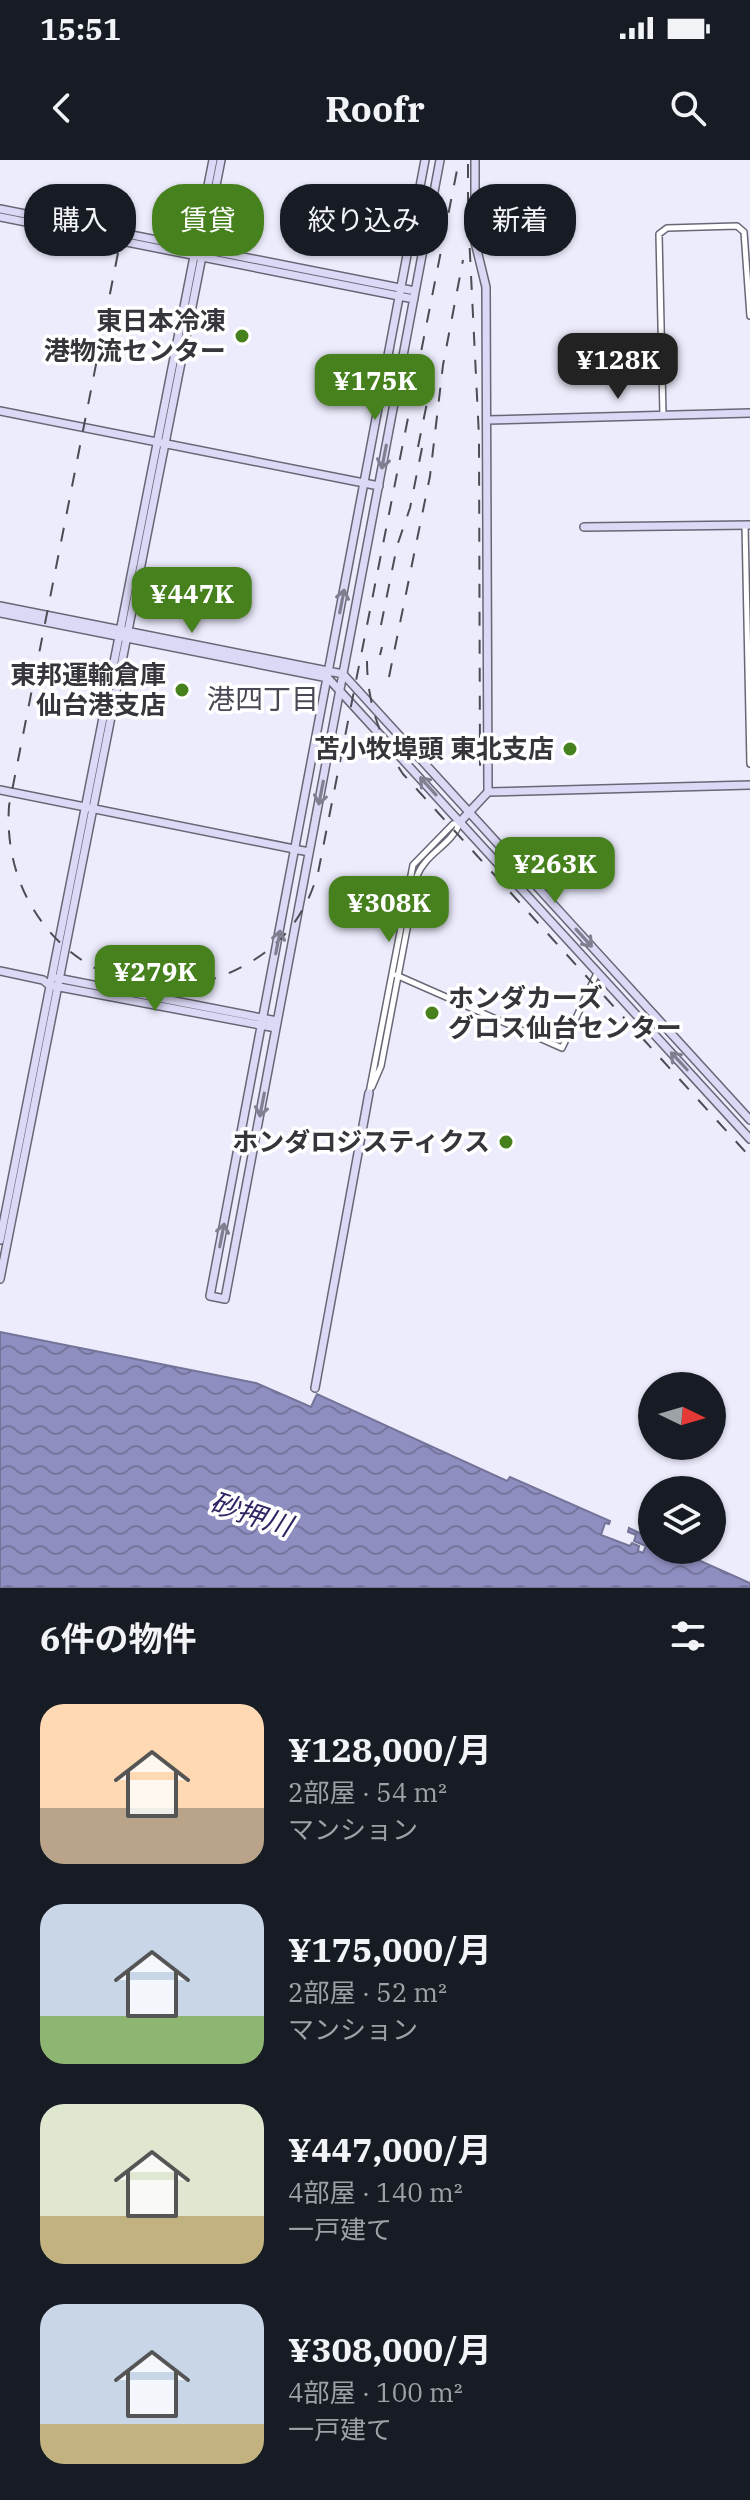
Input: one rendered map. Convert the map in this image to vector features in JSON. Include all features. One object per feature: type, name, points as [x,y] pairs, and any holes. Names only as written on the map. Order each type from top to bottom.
[{"type":"street","points":[[209,184],[213,160]]},
{"type":"street","points":[[215,184],[221,160]]},
{"type":"street","points":[[425,160],[210,1296],[225,1299],[440,160]]},
{"type":"street","points":[[315,1388],[369,1093],[381,1066],[395,975],[419,869],[456,833],[460,822],[488,792],[486,287],[475,242],[475,160]]},
{"type":"street","points":[[0,209],[152,242]]},
{"type":"street","points":[[0,217],[152,244]]},
{"type":"street","points":[[663,415],[659,234],[667,228],[737,226],[744,232],[750,316]]},
{"type":"street","points":[[0,1240],[197,256]]},
{"type":"street","points":[[218,256],[414,295]]},
{"type":"street","points":[[0,411],[379,486]]},
{"type":"street","points":[[487,420],[750,413]]},
{"type":"street","points":[[584,527],[747,525],[750,764]]},
{"type":"street","points":[[0,606],[328,674],[343,674],[750,1120]]},
{"type":"street","points":[[0,613],[123,633]]},
{"type":"street","points":[[328,674],[750,1139]]},
{"type":"street","points":[[488,792],[750,785]]},
{"type":"street","points":[[0,790],[309,852]]},
{"type":"street","points":[[0,971],[277,1025]]},
{"type":"street","points":[[395,975],[562,1048],[597,973]]},
{"type":"street","points":[[0,1279],[52,981]]},
{"type":"street","points":[[708,1093],[717,1084]]},
{"type":"water","name":"砂押川","points":[[0,1332],[256,1383],[311,1407],[317,1394],[507,1481],[510,1477],[610,1521],[609,1524],[605,1523],[601,1535],[630,1546],[632,1543],[638,1546],[638,1564],[707,1564],[750,1583],[750,1588],[0,1588]]},
{"type":"water","points":[[629,1528],[638,1532],[638,1543],[634,1541],[636,1535],[628,1532]]},
{"type":"railway","points":[[117,256],[9,806],[12,854],[26,897],[50,932],[82,960],[120,979],[161,986],[205,981],[257,958],[294,924],[318,873],[459,160]]},
{"type":"railway","points":[[468,164],[479,437],[480,772]]},
{"type":"railway","points":[[389,677],[430,476],[443,365],[463,260]]},
{"type":"railway","points":[[418,447],[430,388]]},
{"type":"railway","points":[[381,625],[424,438]]},
{"type":"railway","points":[[380,655],[382,647]]},
{"type":"railway","points":[[367,661],[369,691],[376,720],[403,774],[750,1157]]},
{"type":"place","name":"東日本冷凍 港物流センター","points":[[242,336]]},
{"type":"place","name":"東邦運輸倉庫 仙台港支店","points":[[182,690]]},
{"type":"place","name":"苫小牧埠頭 東北支店","points":[[570,749]]},
{"type":"place","name":"ホンダカーズ グロス仙台センター","points":[[432,1013]]},
{"type":"place","name":"ホンダロジスティクス","points":[[506,1142]]},
{"type":"district","name":"港四丁目","points":[[263,699]]}]
